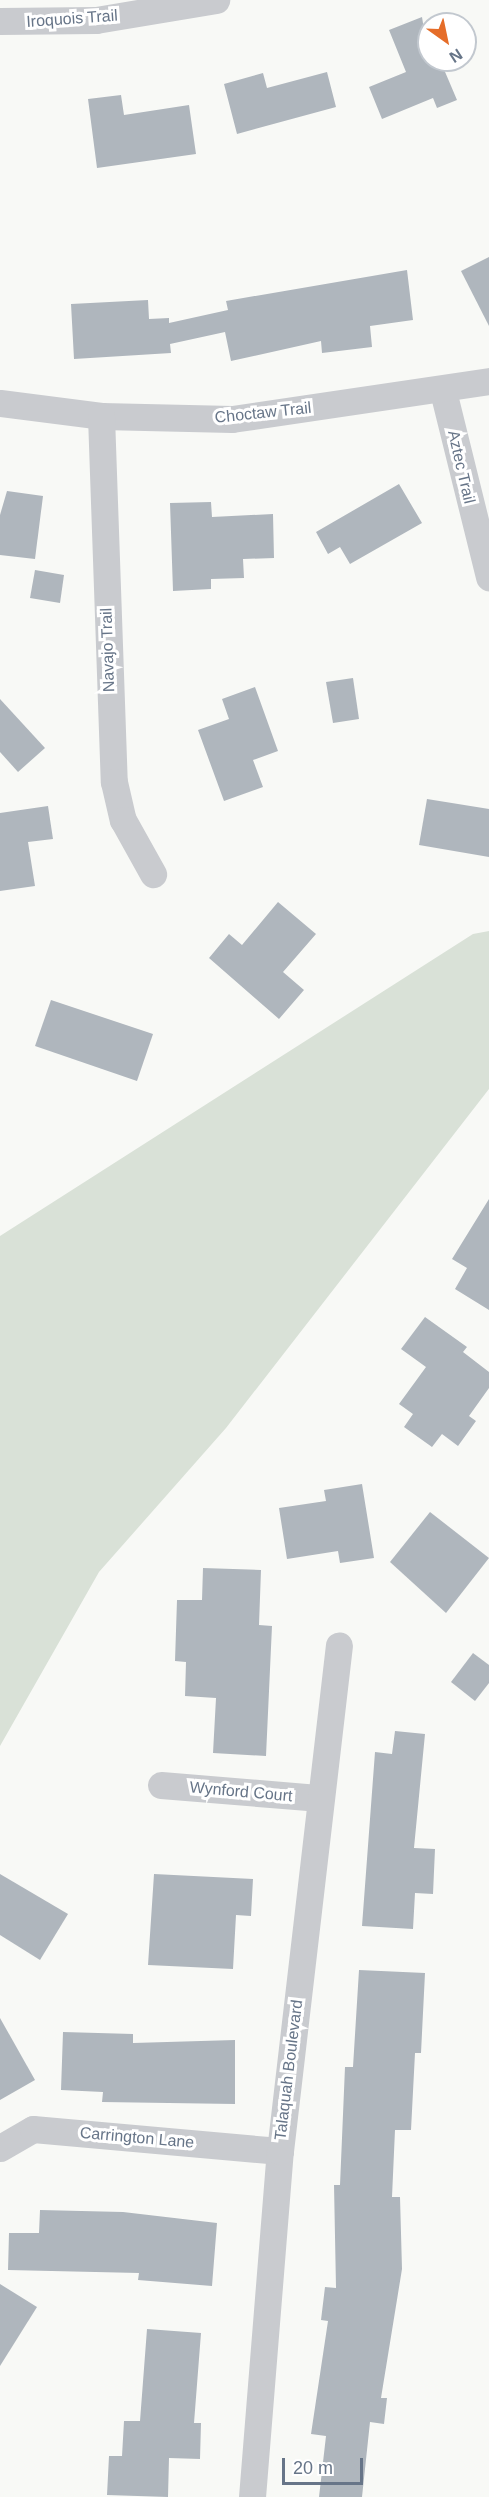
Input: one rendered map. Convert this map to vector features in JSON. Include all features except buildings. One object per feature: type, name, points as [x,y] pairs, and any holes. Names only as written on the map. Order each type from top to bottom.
[{"type":"street","name":"Iroquois Trail","points":[[0,21],[96,20],[216,0]]},
{"type":"street","name":"Choctaw Trail","points":[[0,403],[101,416],[232,419],[443,391],[489,381]]},
{"type":"street","name":"Aztec Trail","points":[[443,391],[489,577]]},
{"type":"street","name":"Navajo Trail","points":[[101,416],[114,782],[123,820],[153,874]]},
{"type":"street","name":"Talaquah Boulevard","points":[[252,2497],[280,2151],[339,1645]]},
{"type":"street","name":"Wynford Court","points":[[161,1785],[320,1798]]},
{"type":"street","name":"Carrington Lane","points":[[0,2148],[33,2129],[280,2151]]},
{"type":"shaded area","points":[[489,931],[489,1089],[226,1428],[99,1572],[0,1746],[0,1236],[473,934]]}]
